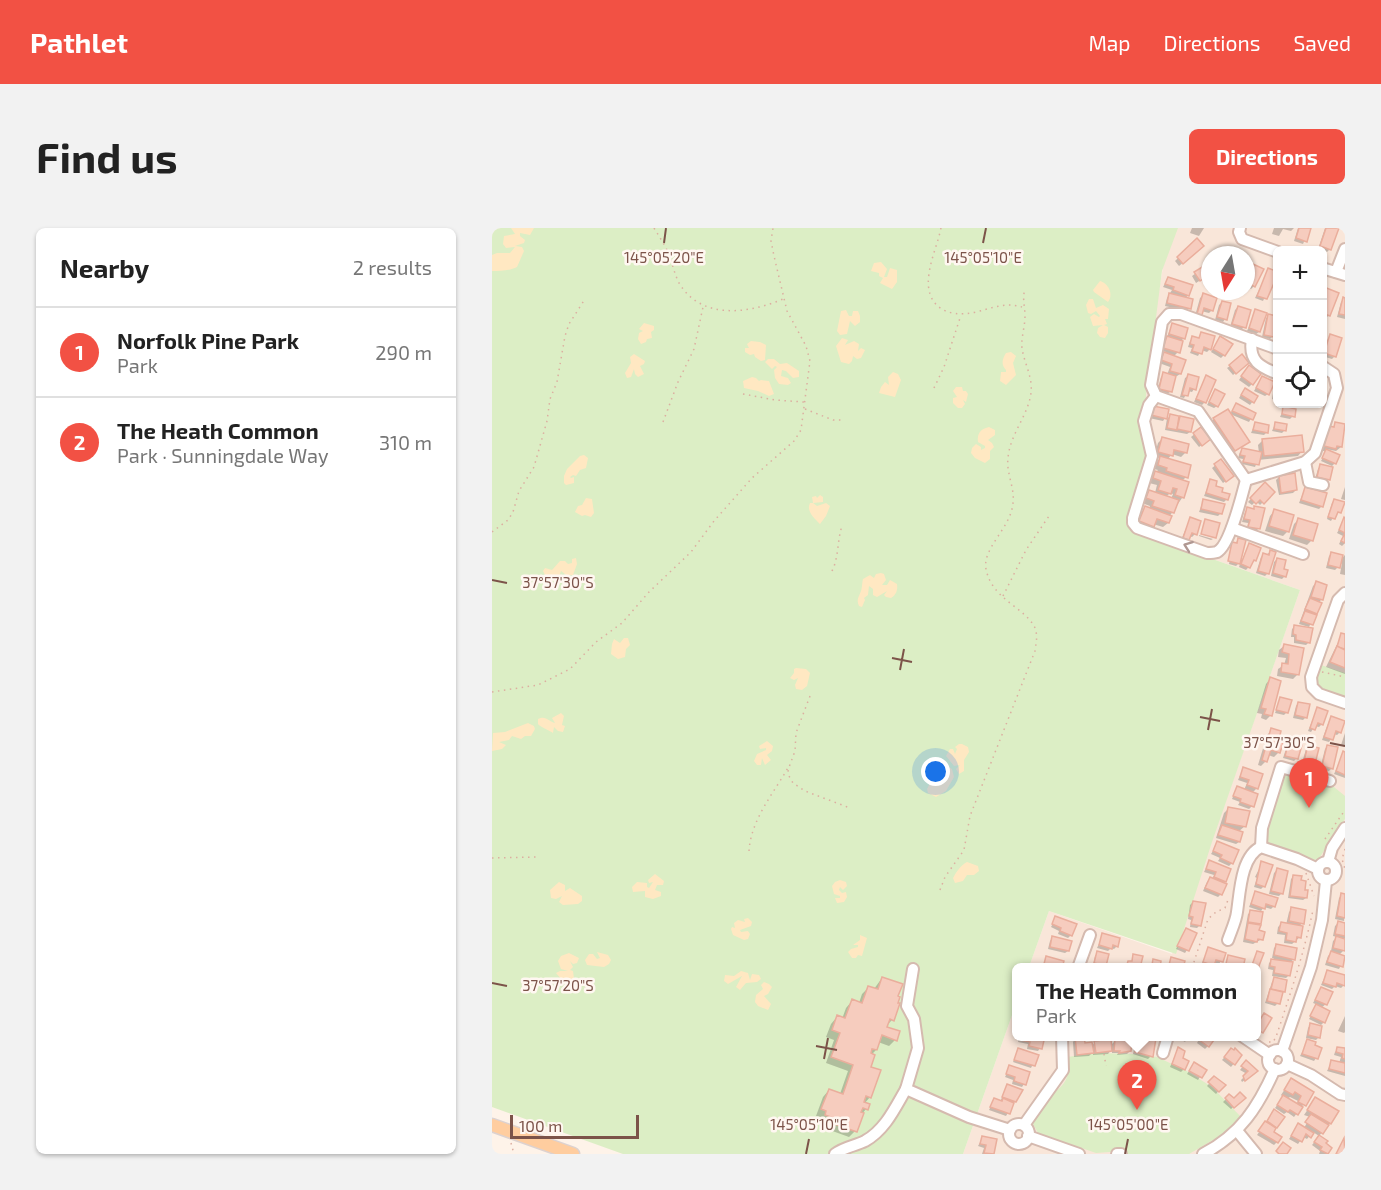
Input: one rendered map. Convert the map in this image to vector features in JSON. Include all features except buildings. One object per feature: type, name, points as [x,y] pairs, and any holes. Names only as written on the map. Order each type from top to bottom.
[{"type":"main road","points":[[492,1125],[573,1154]]},
{"type":"street","points":[[1240,228],[1242,239],[1273,250]]},
{"type":"street","points":[[1341,274],[1345,249]]},
{"type":"street","points":[[1246,480],[1198,411],[1156,396],[1151,386],[1162,322],[1169,314],[1181,314],[1273,346]]},
{"type":"street","points":[[1252,339],[1250,349],[1253,357],[1262,368],[1273,372]]},
{"type":"street","points":[[1246,480],[1305,462],[1315,453],[1337,388],[1334,374],[1327,369]]},
{"type":"street","points":[[1156,396],[1149,405],[1144,421],[1152,456],[1133,518],[1133,523],[1137,528],[1207,553],[1215,553],[1220,550],[1232,528],[1246,480]]},
{"type":"street","points":[[1305,462],[1309,482],[1323,485]]},
{"type":"street","points":[[1232,528],[1303,554]]},
{"type":"street","points":[[1345,593],[1338,600],[1311,677],[1312,687],[1319,694],[1345,703]]},
{"type":"street","points":[[1261,847],[1262,828],[1281,767],[1330,782]]},
{"type":"street","points":[[1329,860],[1332,848],[1345,828]]},
{"type":"street","points":[[1228,940],[1237,915],[1239,895],[1249,858],[1254,850],[1261,847],[1315,867]]},
{"type":"street","points":[[1315,867],[1329,860]]},
{"type":"street","points":[[1282,1051],[1311,967],[1322,920],[1338,876],[1336,868],[1329,860]]},
{"type":"street","points":[[1315,867],[1318,876],[1338,876]]},
{"type":"street","points":[[1080,963],[1090,935]]},
{"type":"street","points":[[835,1154],[841,1149],[866,1140],[886,1124],[906,1089],[918,1048],[914,1019],[907,1006],[913,969]]},
{"type":"street","points":[[1024,1125],[1063,1070],[1062,1041]]},
{"type":"street","points":[[1162,1053],[1166,1041]]},
{"type":"street","points":[[1249,1041],[1270,1055]]},
{"type":"street","points":[[1275,1069],[1269,1062],[1270,1055],[1275,1051],[1282,1051],[1287,1055],[1287,1064]]},
{"type":"street","points":[[1275,1069],[1287,1064]]},
{"type":"street","points":[[1287,1064],[1345,1095]]},
{"type":"street","points":[[1203,1154],[1238,1132],[1256,1109],[1275,1069]]},
{"type":"street","points":[[906,1089],[969,1117],[1010,1130]]},
{"type":"street","points":[[1010,1130],[1015,1125],[1024,1125]]},
{"type":"street","points":[[1010,1130],[1011,1139],[1016,1143],[1023,1143],[1028,1136],[1024,1125]]},
{"type":"street","points":[[1238,1132],[1256,1154]]},
{"type":"street","points":[[1028,1136],[1079,1154]]},
{"type":"street","points":[[1012,1154],[1016,1143]]},
{"type":"path","points":[[654,228],[680,284],[704,306],[713,310],[729,311],[755,308],[784,299]]},
{"type":"path","points":[[492,692],[538,685],[570,669],[596,642],[622,623],[649,592],[691,552],[714,521],[752,478],[794,441],[801,430],[810,361],[806,346],[787,311],[771,241],[772,228]]},
{"type":"path","points":[[941,228],[929,275],[930,293],[935,305],[941,310],[961,315],[999,305],[1010,304],[1024,308]]},
{"type":"path","points":[[940,890],[945,877],[964,850],[970,816],[1035,651],[1037,639],[1036,630],[1031,623],[1002,597],[988,576],[986,559],[988,551],[1008,522],[1013,509],[1014,498],[1007,459],[1031,392],[1031,381],[1022,347],[1025,289]]},
{"type":"path","points":[[492,532],[508,520],[513,512],[519,491],[534,466],[547,421],[550,399],[557,382],[568,324],[583,306],[585,299]]},
{"type":"path","points":[[663,422],[678,382],[694,349],[704,306]]},
{"type":"path","points":[[934,388],[944,367],[961,315]]},
{"type":"path","points":[[743,394],[775,400],[805,402]]},
{"type":"path","points":[[805,409],[833,420],[842,420]]},
{"type":"path","points":[[1002,597],[1026,550],[1049,516]]},
{"type":"path","points":[[832,572],[836,564],[842,526]]},
{"type":"path","points":[[1321,672],[1345,677]]},
{"type":"path","points":[[748,851],[751,837],[764,806],[791,762],[795,751],[796,733],[810,696]]},
{"type":"path","points":[[791,762],[789,776],[798,788],[850,808]]},
{"type":"path","points":[[1324,847],[1325,838],[1345,810]]},
{"type":"path","points":[[1338,876],[1345,849]]},
{"type":"path","points":[[492,858],[537,857]]},
{"type":"path","points":[[1329,860],[1342,859]]},
{"type":"path","points":[[1315,867],[1305,874],[1315,898]]},
{"type":"path","points":[[1194,963],[1208,919],[1225,908],[1230,892],[1239,895]]},
{"type":"path","points":[[1264,1042],[1273,1042],[1275,1037],[1305,945],[1313,908]]},
{"type":"path","points":[[1104,1054],[1106,1066]]},
{"type":"shaded area","points":[[1177,228],[1345,228],[1345,1154],[963,1154],[1012,1015],[1012,1041],[1261,1041],[1261,963],[1030,963],[1049,911],[1172,954],[1300,590],[1122,527],[1148,450],[1138,414],[1163,267]]},
{"type":"green space","points":[[492,228],[1178,228],[1162,271],[1146,395],[1145,441],[1148,450],[1126,525],[1136,532],[1300,590],[1212,842],[1176,954],[1049,911],[1030,963],[1012,963],[1012,1015],[963,1154],[623,1154],[492,1107]]},
{"type":"green space","points":[[1321,665],[1345,673],[1345,698],[1331,694],[1318,685]]},
{"type":"green space","points":[[1285,774],[1334,787],[1345,796],[1345,819],[1318,860],[1303,858],[1267,846],[1263,832]]},
{"type":"green space","points":[[1097,1053],[1157,1057],[1185,1070],[1212,1087],[1241,1117],[1225,1133],[1189,1154],[1128,1154],[1123,1151],[1096,1153],[1038,1133],[1032,1122],[1041,1106],[1064,1084],[1068,1073],[1067,1057]]},
{"type":"sand","points":[[511,228],[534,228],[530,235],[520,233],[525,240],[524,243],[515,246],[522,247],[524,251],[517,267],[492,271],[492,255],[510,253],[515,247],[506,248],[503,244],[504,236],[515,234]]},
{"type":"sand","points":[[881,262],[887,269],[884,277],[887,277],[890,268],[897,270],[897,282],[892,289],[880,283],[883,278],[879,276],[879,273],[871,271],[874,263]]},
{"type":"sand","points":[[1100,281],[1109,289],[1108,302],[1093,290]]},
{"type":"sand","points":[[1089,299],[1093,299],[1096,308],[1103,305],[1109,309],[1108,319],[1105,319],[1107,324],[1104,325],[1108,327],[1105,338],[1100,337],[1097,333],[1098,328],[1103,325],[1093,326],[1090,317],[1094,314],[1100,316],[1096,311],[1088,313],[1086,305]]},
{"type":"sand","points":[[846,310],[849,316],[852,316],[853,311],[858,311],[860,322],[855,326],[850,321],[847,334],[840,335],[837,331],[841,311]]},
{"type":"sand","points":[[644,323],[654,326],[654,330],[651,332],[652,338],[641,344],[638,339],[639,333],[643,331],[639,329]]},
{"type":"sand","points":[[842,338],[848,340],[845,345],[854,341],[859,344],[858,351],[861,348],[865,350],[861,358],[857,359],[853,356],[849,364],[841,362],[836,346]]},
{"type":"sand","points":[[751,341],[766,345],[765,360],[761,361],[754,354],[750,355],[745,352],[745,348],[749,348],[747,344]]},
{"type":"sand","points":[[1011,352],[1016,356],[1013,363],[1016,375],[1006,385],[1000,381],[1001,372],[1006,372],[1003,360],[1006,353]]},
{"type":"sand","points":[[634,354],[645,361],[640,366],[644,374],[638,377],[634,369],[631,377],[627,378],[625,373],[631,363],[630,357]]},
{"type":"sand","points":[[768,359],[774,359],[780,364],[787,363],[799,371],[799,377],[793,378],[782,370],[781,376],[788,378],[791,383],[779,384],[774,370],[777,367],[772,369],[765,362]]},
{"type":"sand","points":[[893,372],[898,374],[901,380],[895,397],[879,393],[885,382],[889,385],[888,377]]},
{"type":"sand","points":[[752,377],[759,381],[769,381],[774,394],[769,396],[744,388],[743,381]]},
{"type":"sand","points":[[956,387],[962,387],[963,391],[968,394],[966,402],[963,400],[965,404],[962,408],[958,408],[953,403],[953,398],[957,397],[953,391]]},
{"type":"sand","points":[[989,427],[995,430],[995,435],[988,440],[994,447],[990,451],[990,459],[985,463],[971,453],[976,444],[981,447],[981,450],[985,448],[978,442],[978,437],[981,431]]},
{"type":"sand","points":[[584,455],[588,458],[586,468],[580,470],[576,476],[570,477],[574,477],[574,483],[566,485],[564,476],[567,469]]},
{"type":"sand","points":[[820,495],[823,497],[823,502],[813,503],[812,497],[817,498]]},
{"type":"sand","points":[[586,498],[592,499],[594,513],[591,517],[575,512]]},
{"type":"sand","points":[[810,503],[817,506],[826,503],[830,506],[820,524],[810,512]]},
{"type":"sand","points":[[576,558],[577,564],[573,575],[566,575],[561,571],[559,577],[551,579],[550,585],[542,583],[541,578],[545,575],[543,571],[545,568],[552,570],[560,561],[568,564]]},
{"type":"sand","points":[[876,574],[884,574],[886,580],[882,585],[887,585],[890,580],[897,584],[895,594],[891,598],[886,597],[884,595],[887,591],[877,597],[873,595],[873,589],[869,586],[868,595],[864,598],[862,607],[859,606],[858,600],[863,579],[870,575],[874,578]]},
{"type":"sand","points":[[624,638],[628,638],[630,645],[626,649],[625,657],[618,659],[611,654],[612,644],[614,639],[620,643]]},
{"type":"sand","points":[[796,668],[806,669],[810,673],[807,686],[802,690],[796,689],[798,678],[794,680],[790,678]]},
{"type":"sand","points":[[561,713],[564,716],[563,732],[554,727],[553,733],[538,724],[538,719],[543,718],[555,723],[552,718]]},
{"type":"sand","points":[[528,723],[535,729],[531,736],[521,739],[512,736],[509,740],[499,742],[506,745],[502,749],[492,751],[493,733],[505,732]]},
{"type":"sand","points":[[767,741],[773,746],[772,751],[767,755],[771,760],[765,765],[762,758],[761,765],[757,765],[754,761],[757,754],[766,750],[766,748],[760,749],[759,746]]},
{"type":"sand","points":[[959,744],[968,747],[969,752],[964,760],[964,771],[959,774],[956,769],[960,765],[954,766],[946,756],[950,749],[953,749],[955,754],[957,749],[955,747]]},
{"type":"sand","points":[[931,760],[944,761],[947,765],[945,769],[947,771],[949,767],[952,769],[954,777],[946,791],[936,797],[928,793],[927,789],[932,779],[939,780],[940,772],[930,775],[924,767],[925,763]]},
{"type":"sand","points":[[967,862],[978,866],[979,871],[955,883],[953,878]]},
{"type":"sand","points":[[655,874],[664,881],[663,885],[657,885],[655,890],[661,892],[661,896],[653,899],[645,897],[645,891],[633,892],[632,887],[637,882],[647,883],[649,888],[653,882],[649,883],[648,880]]},
{"type":"sand","points":[[840,880],[846,882],[847,886],[843,890],[840,887],[839,890],[842,893],[846,892],[847,897],[844,902],[837,903],[835,898],[840,898],[840,896],[834,894],[832,886]]},
{"type":"sand","points":[[559,882],[565,885],[565,891],[570,888],[582,896],[582,901],[578,904],[563,905],[559,902],[562,896],[556,899],[551,898],[550,890]]},
{"type":"sand","points":[[748,918],[752,922],[751,926],[740,930],[741,932],[748,931],[750,934],[748,939],[744,940],[733,935],[731,929],[735,928],[734,923],[738,920],[745,922],[744,919]]},
{"type":"sand","points":[[860,935],[867,938],[862,956],[852,958],[848,952],[858,947],[858,945],[853,945],[860,940]]},
{"type":"sand","points":[[597,952],[608,955],[611,960],[609,964],[604,967],[587,965],[585,960],[589,954],[593,954],[597,959],[600,958]]},
{"type":"sand","points":[[569,953],[579,958],[577,963],[573,964],[570,961],[573,967],[570,970],[573,971],[574,979],[571,982],[562,980],[556,973],[568,971],[561,969],[558,961],[561,956]]},
{"type":"sand","points":[[741,971],[748,973],[750,980],[752,974],[759,975],[761,979],[757,982],[746,983],[740,990],[736,987],[742,976],[728,984],[724,981],[725,975],[734,976]]},
{"type":"sand","points":[[764,982],[772,987],[764,996],[771,1004],[768,1010],[758,1006],[755,1002],[756,995],[763,989],[761,985]]},
{"type":"place","name":"Norfolk Pine Park","points":[[1309,808]]},
{"type":"place","name":"The Heath Common","points":[[1137,1110]]}]
